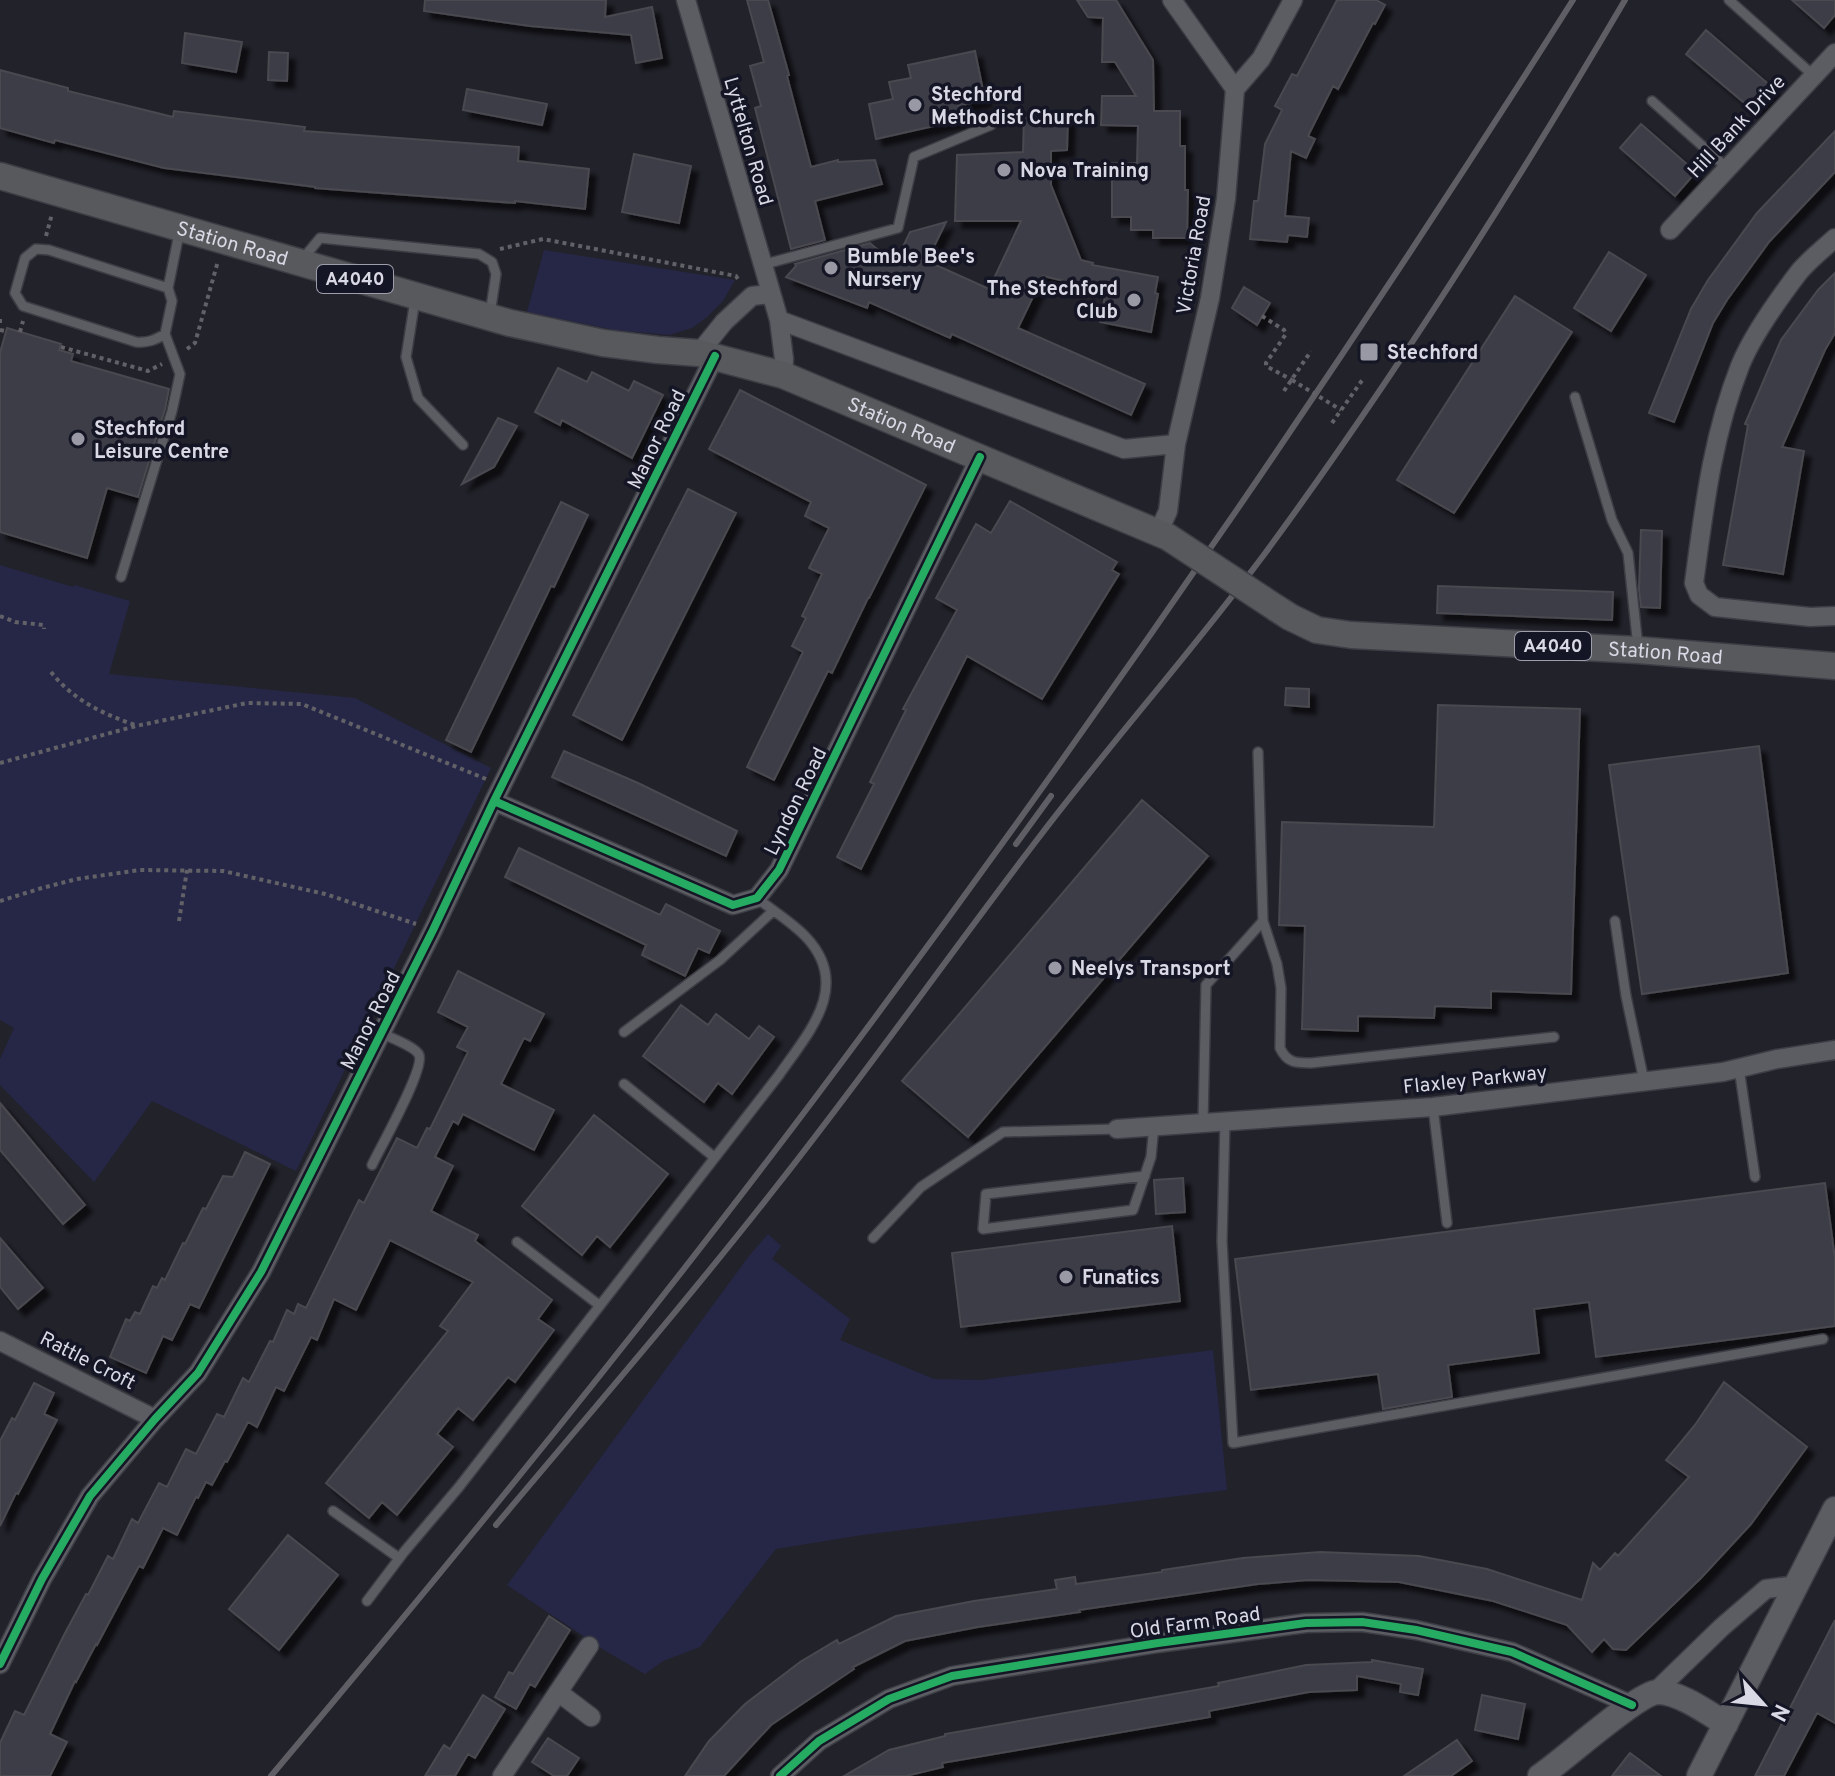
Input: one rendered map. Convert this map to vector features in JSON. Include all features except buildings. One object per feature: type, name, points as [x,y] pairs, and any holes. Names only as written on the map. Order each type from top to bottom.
[{"type":"main road","name":"Station Road","points":[[0,176],[490,317],[603,343],[707,354],[783,375],[1163,534],[1276,608],[1317,630],[1351,635],[1638,650],[1835,666]]},
{"type":"street","name":"Lyttelton Road","points":[[686,0],[762,265],[761,295],[779,320],[783,375]]},
{"type":"street","points":[[1172,0],[1235,89],[1261,59],[1293,0]]},
{"type":"street","name":"Hill Bank Drive","points":[[1670,230],[1835,53]]},
{"type":"street","name":"Victoria Road","points":[[1163,534],[1176,444],[1212,284],[1226,199],[1235,89]]},
{"type":"street","points":[[1835,238],[1801,270],[1768,317],[1741,364],[1719,430],[1706,486],[1694,583],[1699,595],[1715,607],[1810,617],[1835,616]]},
{"type":"street","points":[[707,354],[724,322],[761,295]]},
{"type":"street","points":[[779,320],[1124,449],[1176,444]]},
{"type":"street","name":"Manor Road","points":[[0,1664],[42,1579],[90,1496],[198,1373],[261,1272],[433,930],[707,354]]},
{"type":"street","name":"Lyndon Road","points":[[757,898],[779,870],[980,457]]},
{"type":"street","points":[[498,794],[733,905],[757,898]]},
{"type":"street","name":"Flaxley Parkway","points":[[1117,1129],[1433,1107],[1723,1072],[1835,1050]]},
{"type":"street","name":"Rattle Croft","points":[[0,1341],[155,1419]]},
{"type":"street","points":[[1699,1776],[1835,1509]]},
{"type":"street","points":[[1540,1776],[1632,1705],[1655,1692],[1766,1589],[1797,1585]]},
{"type":"street","name":"Old Farm Road","points":[[780,1776],[819,1741],[889,1699],[952,1676],[1306,1623],[1362,1622],[1416,1630],[1512,1652],[1632,1705]]},
{"type":"street","points":[[502,1776],[589,1646]]},
{"type":"street","points":[[558,1692],[591,1717]]},
{"type":"street","points":[[1655,1692],[1675,1695],[1726,1724]]},
{"type":"lane","points":[[1729,0],[1813,75]]},
{"type":"lane","points":[[1652,101],[1726,167]]},
{"type":"lane","points":[[762,265],[898,228],[914,157],[991,125]]},
{"type":"lane","points":[[121,577],[172,411],[180,374],[165,334],[172,301],[168,288],[180,227]]},
{"type":"lane","points":[[299,263],[320,238],[479,254],[492,262],[496,274],[490,317]]},
{"type":"lane","points":[[165,334],[147,343],[136,342],[23,306],[15,293],[25,258],[36,249],[49,250],[168,288]]},
{"type":"lane","points":[[415,296],[406,357],[418,398],[463,445]]},
{"type":"lane","points":[[1575,397],[1612,520],[1628,553],[1638,650]]},
{"type":"lane","points":[[1258,752],[1263,921],[1279,976],[1280,1048],[1284,1057],[1293,1063],[1311,1063],[1554,1037]]},
{"type":"lane","points":[[367,1601],[459,1487],[817,1021],[827,977],[823,960],[806,937],[757,898]]},
{"type":"lane","points":[[624,1032],[720,960],[773,911]]},
{"type":"lane","points":[[1203,1123],[1206,985],[1263,921]]},
{"type":"lane","points":[[1615,921],[1626,996],[1644,1081]]},
{"type":"lane","points":[[372,1165],[414,1080],[420,1061],[415,1050],[381,1033]]},
{"type":"lane","points":[[1739,1068],[1755,1177]]},
{"type":"lane","points":[[624,1084],[714,1157]]},
{"type":"lane","points":[[1433,1107],[1447,1223]]},
{"type":"lane","points":[[1225,1121],[1222,1241],[1233,1443],[1823,1339]]},
{"type":"lane","points":[[1145,1176],[986,1194],[983,1229],[1133,1210],[1145,1176],[1151,1157],[1154,1126]]},
{"type":"lane","points":[[873,1238],[921,1187],[1003,1132],[1117,1129]]},
{"type":"lane","points":[[517,1242],[599,1305]]},
{"type":"lane","points":[[333,1511],[399,1558]]},
{"type":"path","points":[[479,254],[543,239],[736,276],[761,295]]},
{"type":"path","points":[[1262,316],[1286,334],[1266,366],[1341,410]]},
{"type":"path","points":[[20,332],[23,321]]},
{"type":"path","points":[[1284,391],[1311,351]]},
{"type":"path","points":[[1332,423],[1363,379]]},
{"type":"path","points":[[0,616],[15,622],[44,625],[44,629]]},
{"type":"path","points":[[51,672],[89,706],[136,726]]},
{"type":"path","points":[[0,763],[136,726],[247,703],[302,704],[498,794]]},
{"type":"path","points":[[0,901],[77,879],[140,870],[223,871],[325,894],[433,930]]},
{"type":"path","points":[[179,921],[187,870]]},
{"type":"shaded area","points":[[544,250],[735,280],[723,301],[692,328],[669,335],[615,330],[527,312]]},
{"type":"shaded area","points":[[0,565],[130,601],[109,674],[355,698],[491,768],[296,1171],[152,1101],[94,1182],[0,1085],[0,1059],[14,1028],[0,1020]]},
{"type":"shaded area","points":[[768,1234],[781,1246],[772,1259],[850,1319],[840,1340],[934,1379],[981,1380],[1213,1350],[1227,1490],[862,1535],[776,1549],[700,1647],[663,1661],[645,1674],[507,1585]]},
{"type":"railway","points":[[271,1776],[481,1524],[618,1353],[752,1181],[917,960],[1111,690],[1300,417],[1573,0]]},
{"type":"railway","points":[[496,1525],[776,1187],[1040,836],[1266,552],[1453,280],[1625,0]]},
{"type":"railway","points":[[1016,844],[1051,796]]},
{"type":"cycle path","points":[[0,1664],[42,1579],[90,1496],[198,1373],[261,1272],[715,356]]},
{"type":"cycle path","points":[[494,801],[733,905],[757,898],[779,870],[980,457]]},
{"type":"cycle path","points":[[780,1776],[819,1741],[889,1699],[952,1676],[1306,1623],[1362,1622],[1416,1630],[1512,1652],[1632,1705]]},
{"type":"place","name":"Stechford Methodist Church","points":[[915,105]]},
{"type":"place","name":"Nova Training","points":[[1004,170]]},
{"type":"place","name":"Bumble Bee's Nursery","points":[[831,268]]},
{"type":"place","name":"The Stechford Club","points":[[1134,300]]},
{"type":"place","name":"Stechford","points":[[1369,352]]},
{"type":"place","name":"Stechford Leisure Centre","points":[[78,439]]},
{"type":"place","name":"Neelys Transport","points":[[1055,968]]},
{"type":"place","name":"Funatics","points":[[1066,1277]]}]
